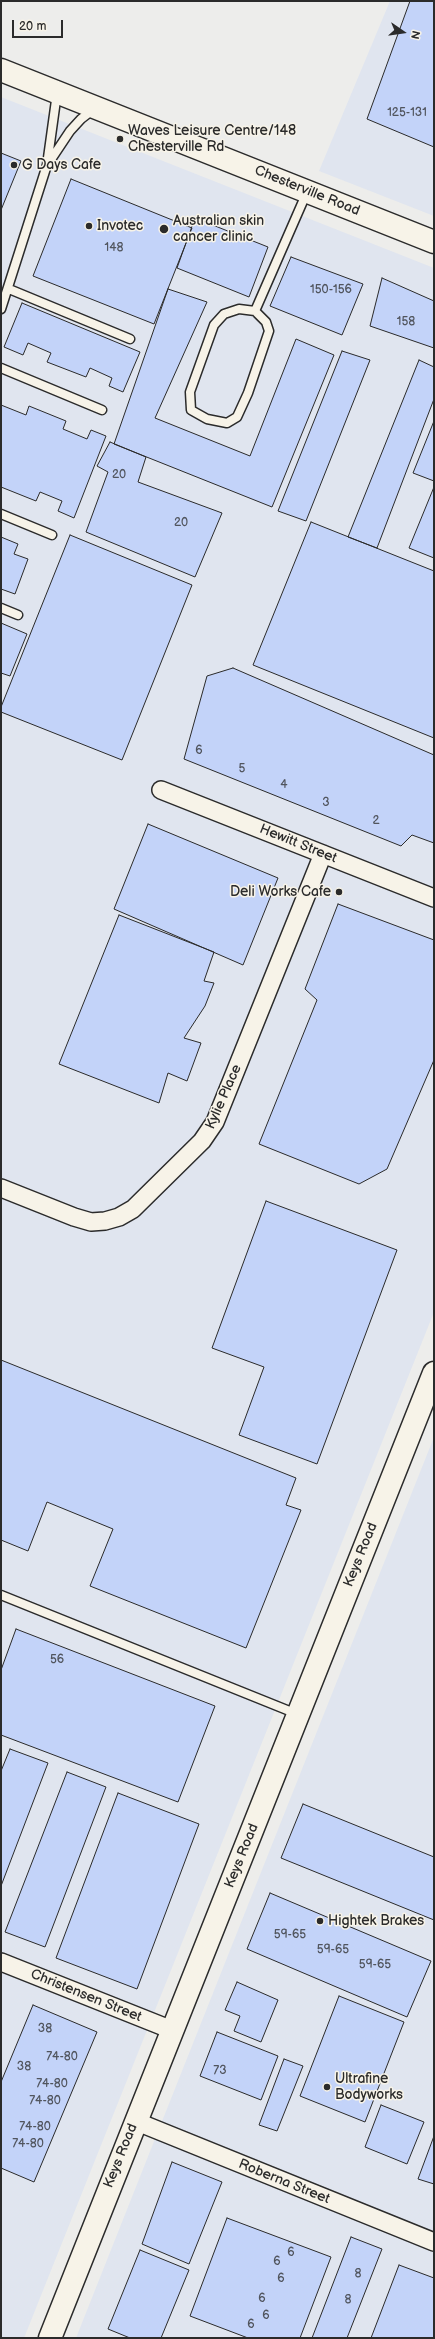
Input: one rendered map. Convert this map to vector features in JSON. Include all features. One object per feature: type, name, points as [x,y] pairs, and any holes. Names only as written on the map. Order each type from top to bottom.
[{"type":"street","name":"Chesterville Road","points":[[1,70],[434,242]]},
{"type":"street","name":"Hewitt Street","points":[[161,790],[434,898]]},
{"type":"street","name":"Kylie Place","points":[[1,1188],[74,1217],[91,1222],[105,1221],[119,1217],[133,1209],[202,1141],[216,1122],[323,854]]},
{"type":"street","name":"Keys Road","points":[[50,2338],[135,2121],[434,1373]]},
{"type":"street","name":"Christensen Street","points":[[1,1962],[172,2030]]},
{"type":"street","name":"Roberna Street","points":[[135,2121],[434,2242]]},
{"type":"lane","points":[[1,309],[9,289],[47,165],[57,92]]},
{"type":"lane","points":[[47,165],[70,131],[81,119],[96,108]]},
{"type":"lane","points":[[255,311],[307,191]]},
{"type":"lane","points":[[9,289],[130,339]]},
{"type":"lane","points":[[238,309],[255,311],[266,322],[269,331],[248,393],[237,417],[227,423],[206,419],[191,410],[190,392],[214,325],[224,314],[238,309]]},
{"type":"lane","points":[[1,368],[102,410]]},
{"type":"lane","points":[[1,514],[52,535]]},
{"type":"lane","points":[[1,608],[18,615]]},
{"type":"lane","points":[[1,1595],[298,1714]]},
{"type":"shaded area","points":[[390,1],[434,1],[434,216],[319,171]]},
{"type":"shaded area","points":[[1,97],[434,268],[434,1312],[24,2338],[1,2338]]},
{"type":"shaded area","points":[[434,1437],[434,2338],[76,2338],[151,2149]]},
{"type":"building","points":[[410,1],[434,1],[434,147],[367,119]]},
{"type":"building","points":[[1,153],[21,161],[1,210]]},
{"type":"building","points":[[71,179],[192,228],[154,324],[33,276]]},
{"type":"building","points":[[195,218],[268,247],[249,297],[177,268]]},
{"type":"building","points":[[291,257],[363,284],[342,335],[270,306]]},
{"type":"building","points":[[382,278],[434,301],[434,348],[370,326]]},
{"type":"building","points":[[168,289],[207,302],[155,418],[250,456],[296,339],[334,355],[272,507],[114,444]]},
{"type":"building","points":[[22,303],[140,352],[123,392],[109,386],[112,378],[90,368],[86,377],[47,362],[51,353],[28,343],[23,355],[4,347]]},
{"type":"building","points":[[342,351],[370,360],[306,521],[278,511]]},
{"type":"building","points":[[419,360],[434,367],[434,399],[377,548],[348,537]]},
{"type":"building","points":[[1,405],[26,415],[29,406],[66,421],[63,429],[87,439],[91,430],[106,436],[74,518],[58,511],[62,501],[40,492],[36,501],[1,487]]},
{"type":"building","points":[[434,421],[434,481],[413,473]]},
{"type":"building","points":[[110,442],[146,457],[138,482],[222,513],[195,577],[86,532],[108,472],[97,466]]},
{"type":"building","points":[[434,487],[434,558],[409,548]]},
{"type":"building","points":[[311,522],[434,571],[434,738],[253,665]]},
{"type":"building","points":[[70,535],[192,585],[122,760],[1,712],[1,707]]},
{"type":"building","points":[[1,537],[18,544],[14,554],[28,559],[15,594],[1,589]]},
{"type":"building","points":[[1,623],[27,634],[10,676],[1,673]]},
{"type":"building","points":[[233,668],[434,755],[434,843],[412,835],[401,846],[184,759],[207,676]]},
{"type":"building","points":[[148,824],[278,878],[243,965],[114,909]]},
{"type":"building","points":[[338,904],[434,940],[434,1060],[387,1169],[359,1184],[259,1144],[317,1000],[305,989]]},
{"type":"building","points":[[119,915],[214,952],[204,981],[214,983],[205,1006],[184,1038],[201,1043],[187,1081],[168,1073],[159,1103],[59,1064]]},
{"type":"building","points":[[266,1201],[397,1250],[317,1464],[239,1435],[264,1367],[212,1348]]},
{"type":"building","points":[[1,1360],[296,1478],[286,1505],[301,1510],[246,1648],[90,1586],[113,1529],[47,1502],[28,1551],[1,1540]]},
{"type":"building","points":[[16,1629],[215,1706],[178,1802],[1,1735],[1,1670]]},
{"type":"building","points":[[10,1749],[48,1763],[1,1886],[1,1771]]},
{"type":"building","points":[[67,1772],[106,1787],[45,1947],[5,1932]]},
{"type":"building","points":[[118,1793],[199,1824],[137,1989],[56,1958]]},
{"type":"building","points":[[303,1804],[434,1857],[434,1920],[281,1858]]},
{"type":"building","points":[[270,1893],[431,1961],[407,2017],[247,1949]]},
{"type":"building","points":[[237,1982],[278,2000],[261,2042],[234,2031],[240,2016],[225,2010]]},
{"type":"building","points":[[339,1996],[404,2022],[365,2122],[300,2096]]},
{"type":"building","points":[[33,2005],[97,2032],[34,2182],[1,2168],[1,2082]]},
{"type":"building","points":[[217,2032],[278,2056],[261,2100],[200,2076]]},
{"type":"building","points":[[284,2059],[303,2066],[277,2131],[259,2125]]},
{"type":"building","points":[[381,2105],[424,2122],[407,2164],[365,2147]]},
{"type":"building","points":[[434,2136],[434,2184],[418,2179]]},
{"type":"building","points":[[172,2162],[222,2182],[189,2264],[142,2244]]},
{"type":"building","points":[[227,2218],[331,2257],[300,2338],[248,2338],[190,2316]]},
{"type":"building","points":[[351,2237],[382,2249],[347,2338],[312,2338]]},
{"type":"building","points":[[140,2250],[189,2270],[161,2338],[130,2338],[108,2329]]},
{"type":"building","points":[[399,2265],[434,2278],[434,2338],[371,2338]]},
{"type":"place","name":"Waves Leisure Centre/148 Chesterville Rd","points":[[120,139]]},
{"type":"place","name":"G Days Cafe","points":[[14,165]]},
{"type":"place","name":"Invotec","points":[[89,226]]},
{"type":"place","name":"Australian skin cancer clinic","points":[[164,229]]},
{"type":"place","name":"Deli Works Cafe","points":[[339,892]]},
{"type":"place","name":"Hightek Brakes","points":[[320,1921]]},
{"type":"place","name":"Ultrafine Bodyworks","points":[[327,2087]]}]
